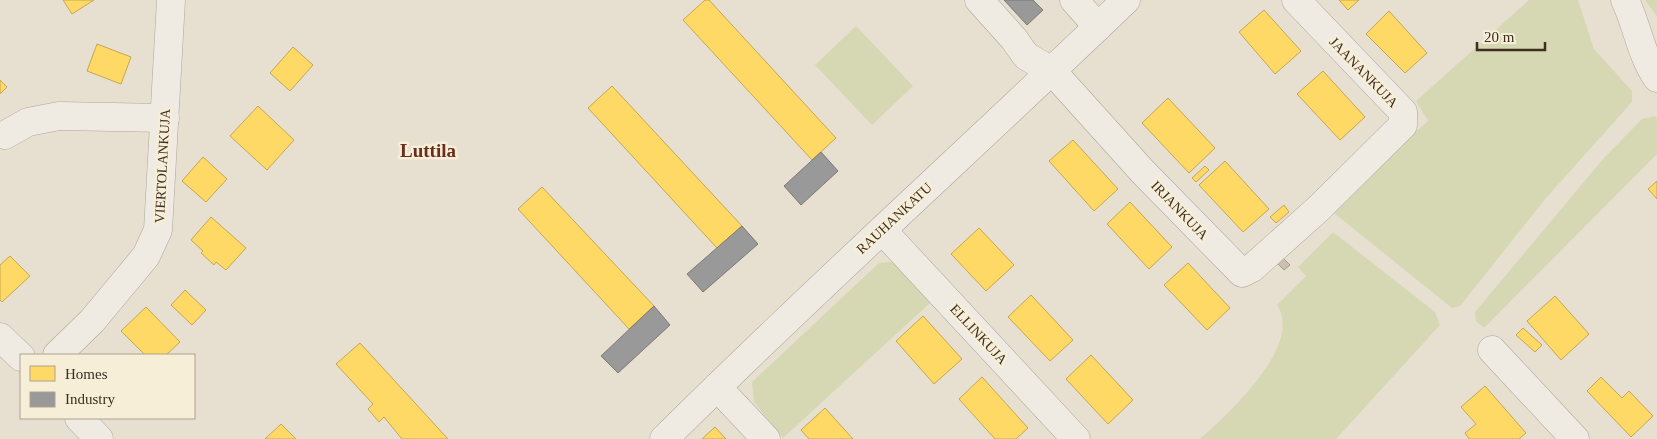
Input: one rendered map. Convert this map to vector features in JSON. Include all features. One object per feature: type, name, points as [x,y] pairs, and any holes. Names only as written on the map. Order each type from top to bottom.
[{"type":"street","name":"VIERTOLANKUJA","points":[[58,354],[92,322],[146,256],[158,230],[171,0]]},
{"type":"street","points":[[979,0],[1014,39],[1026,56],[1052,71]]},
{"type":"street","points":[[1074,0],[1098,27]]},
{"type":"street","name":"RAUHANKATU","points":[[664,439],[1126,0]]},
{"type":"street","name":"JAANANKUJA","points":[[1296,0],[1403,112],[1403,125],[1318,209]]},
{"type":"street","points":[[1625,0],[1637,28],[1643,51],[1657,78]]},
{"type":"street","name":"IRJANKUJA","points":[[1052,71],[1143,172],[1242,273],[1252,268],[1318,209]]},
{"type":"street","points":[[5,136],[28,122],[59,116],[164,118]]},
{"type":"street","name":"ELLINKUJA","points":[[882,230],[1076,439]]},
{"type":"street","points":[[0,337],[20,356]]},
{"type":"street","points":[[1492,350],[1561,434]]},
{"type":"street","points":[[717,387],[766,439]]},
{"type":"street","points":[[80,419],[99,439]]},
{"type":"green space","points":[[1529,0],[1578,0],[1594,49],[1632,91],[1632,102],[1546,198],[1460,306],[1452,308],[1334,213],[1334,204],[1428,121],[1416,101]]},
{"type":"green space","points":[[1645,0],[1657,0],[1657,16]]},
{"type":"green space","points":[[856,26],[913,86],[872,125],[815,65]]},
{"type":"green space","points":[[1655,116],[1657,119],[1657,154],[1484,328],[1476,321],[1475,312],[1603,159],[1642,119]]},
{"type":"green space","points":[[1333,232],[1435,312],[1440,325],[1336,439],[1200,439],[1243,396],[1272,359],[1280,340],[1283,322],[1277,305],[1306,276],[1298,267]]},
{"type":"green space","points":[[894,262],[931,302],[783,438],[754,402],[752,382],[879,263]]},
{"type":"building: Homes","points":[[63,0],[94,0],[72,14]]},
{"type":"building: Homes","points":[[705,0],[709,0],[836,138],[812,160],[683,20]]},
{"type":"building: Homes","points":[[1339,0],[1359,0],[1348,10]]},
{"type":"building: Homes","points":[[1264,10],[1301,51],[1275,74],[1239,32]]},
{"type":"building: Homes","points":[[1389,11],[1427,53],[1405,73],[1366,34]]},
{"type":"building: Homes","points":[[97,44],[131,57],[121,84],[87,71]]},
{"type":"building: Homes","points":[[293,47],[313,65],[290,91],[270,73]]},
{"type":"building: Homes","points":[[1323,71],[1365,117],[1340,140],[1297,94]]},
{"type":"building: Homes","points":[[0,80],[7,87],[0,94]]},
{"type":"building: Homes","points":[[612,86],[742,226],[717,248],[588,108]]},
{"type":"building: Homes","points":[[1168,98],[1215,148],[1189,173],[1142,123]]},
{"type":"building: Homes","points":[[258,106],[294,140],[267,170],[230,136]]},
{"type":"building: Homes","points":[[1073,140],[1118,189],[1094,211],[1049,161]]},
{"type":"building: Homes","points":[[203,157],[227,179],[206,202],[182,181]]},
{"type":"building: Homes","points":[[1225,161],[1269,209],[1243,232],[1199,185]]},
{"type":"building: Homes","points":[[1205,166],[1209,170],[1196,182],[1192,178]]},
{"type":"building: Homes","points":[[1657,181],[1657,199],[1648,189]]},
{"type":"building: Homes","points":[[542,187],[654,306],[629,329],[518,209]]},
{"type":"building: Homes","points":[[1130,202],[1172,247],[1149,269],[1107,224]]},
{"type":"building: Homes","points":[[1284,205],[1289,212],[1276,223],[1270,217]]},
{"type":"building: Homes","points":[[211,217],[246,248],[226,270],[216,262],[214,265],[191,240]]},
{"type":"building: Homes","points":[[979,228],[1014,265],[986,291],[951,254]]},
{"type":"building: Homes","points":[[10,256],[30,276],[2,302],[0,300],[0,265]]},
{"type":"building: Homes","points":[[1188,263],[1230,308],[1207,330],[1164,285]]},
{"type":"building: Homes","points":[[185,290],[206,310],[192,325],[171,305]]},
{"type":"building: Homes","points":[[1031,295],[1073,340],[1050,361],[1008,317]]},
{"type":"building: Homes","points":[[1555,296],[1589,334],[1561,360],[1527,321]]},
{"type":"building: Homes","points":[[146,307],[180,342],[167,354],[144,354],[121,331]]},
{"type":"building: Homes","points":[[923,316],[962,359],[934,384],[896,341]]},
{"type":"building: Homes","points":[[1523,328],[1542,345],[1535,352],[1516,335]]},
{"type":"building: Homes","points":[[360,343],[448,439],[402,439],[384,417],[379,422],[368,409],[373,404],[336,364]]},
{"type":"building: Homes","points":[[1091,355],[1133,400],[1108,424],[1066,379]]},
{"type":"building: Homes","points":[[982,377],[1028,428],[1016,439],[995,439],[959,399]]},
{"type":"building: Homes","points":[[1601,377],[1622,398],[1629,391],[1653,416],[1631,437],[1587,391]]},
{"type":"building: Homes","points":[[1485,386],[1526,433],[1519,439],[1469,439],[1465,433],[1476,424],[1461,407]]},
{"type":"building: Homes","points":[[825,408],[853,439],[809,439],[801,430]]},
{"type":"building: Homes","points":[[281,424],[296,439],[265,439]]},
{"type":"building: Homes","points":[[715,427],[726,439],[702,439]]},
{"type":"building: Industry","points":[[1004,0],[1033,0],[1043,10],[1027,25]]},
{"type":"building: Industry","points":[[821,152],[838,171],[801,205],[784,186]]},
{"type":"building: Industry","points":[[742,226],[758,244],[703,292],[687,274]]},
{"type":"building: Industry","points":[[654,306],[670,325],[618,373],[601,356]]},
{"type":"building: Other","points":[[1282,257],[1290,265],[1284,270],[1276,262]]},
{"type":"district","name":"Luttila","points":[[428,150]]}]
